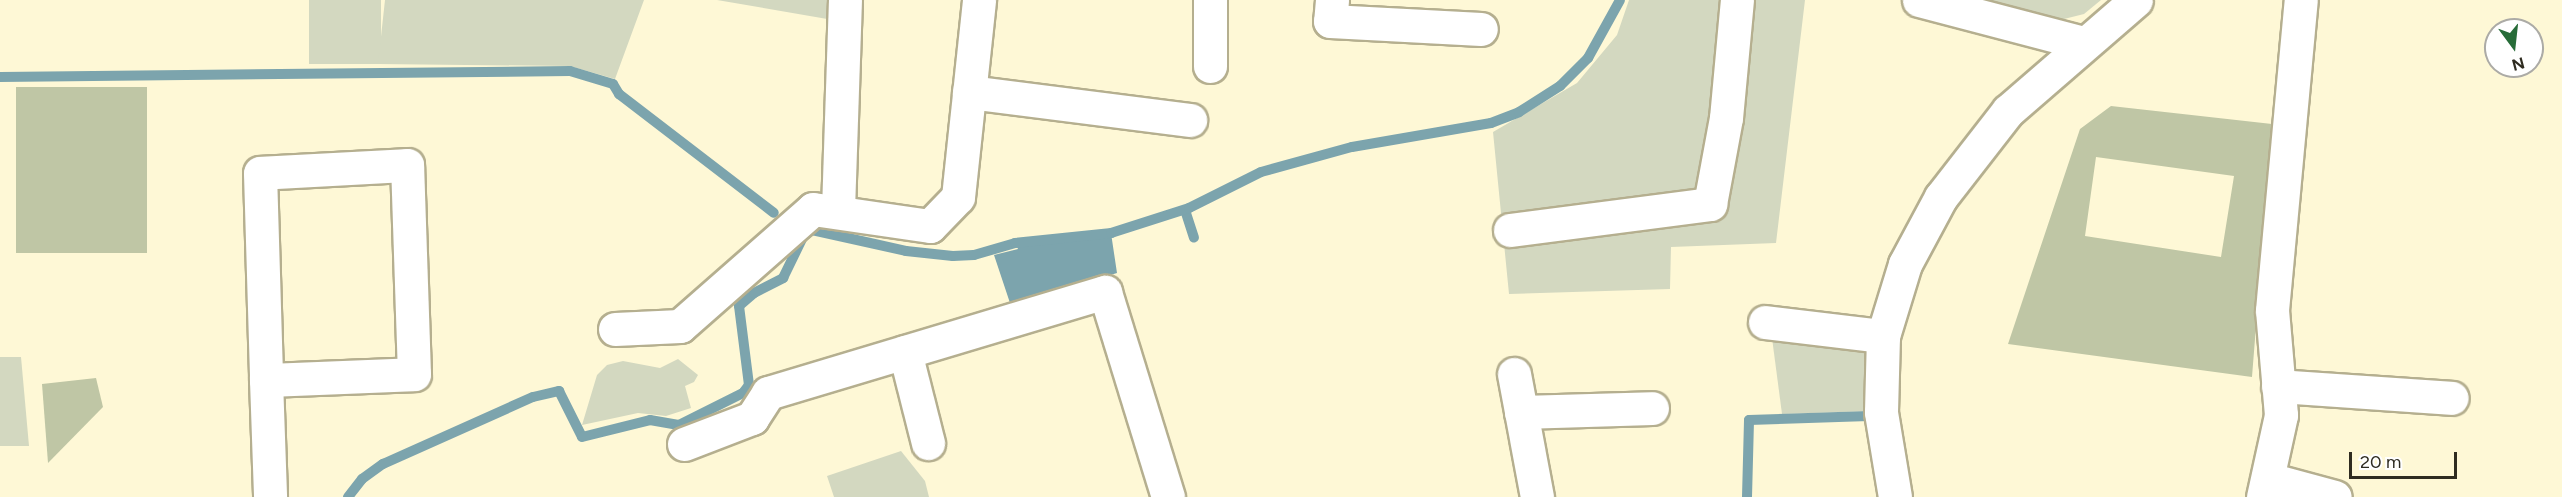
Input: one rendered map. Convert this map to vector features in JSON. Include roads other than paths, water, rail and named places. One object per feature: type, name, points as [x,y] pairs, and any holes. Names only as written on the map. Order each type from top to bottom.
[{"type":"street","points":[[838,210],[845,0]]},
{"type":"street","points":[[615,330],[680,326],[813,209],[838,210],[930,226],[958,197],[979,0]]},
{"type":"street","points":[[1210,0],[1210,66]]},
{"type":"street","points":[[1332,0],[1330,21],[1481,29]]},
{"type":"street","points":[[1510,230],[1710,204],[1726,117],[1737,0]]},
{"type":"street","points":[[1919,0],[2083,44]]},
{"type":"street","points":[[1895,497],[1881,412],[1883,336],[1905,264],[1941,197],[2008,111],[2136,0]]},
{"type":"street","points":[[2301,0],[2271,310],[2281,415],[2265,488],[2335,497]]},
{"type":"street","points":[[969,92],[1190,120]]},
{"type":"street","points":[[266,380],[414,374],[406,165],[260,173],[266,380],[270,497]]},
{"type":"street","points":[[684,444],[752,418],[768,393],[1105,292],[1168,497]]},
{"type":"street","points":[[1765,322],[1883,336]]},
{"type":"street","points":[[905,352],[928,443]]},
{"type":"street","points":[[1514,374],[1537,497]]},
{"type":"street","points":[[2278,386],[2452,398]]},
{"type":"street","points":[[1521,412],[1652,408]]},
{"type":"water","points":[[1111,233],[1117,273],[1011,306],[994,255],[1018,249],[1015,243]]},
{"type":"waterway","points":[[348,497],[362,479],[383,464],[533,397],[559,391],[582,437],[650,420],[679,425],[743,393],[749,385],[739,306],[754,293],[783,278],[803,237],[812,230],[906,251],[953,256],[974,255],[1015,243],[1111,233],[1189,208],[1261,172],[1352,147],[1491,123],[1519,112],[1560,86],[1588,58],[1620,0]]},
{"type":"waterway","points":[[0,77],[570,71],[613,84],[619,94],[774,213]]},
{"type":"waterway","points":[[1185,210],[1194,238]]},
{"type":"waterway","points":[[1747,497],[1749,420],[1869,416]]}]
